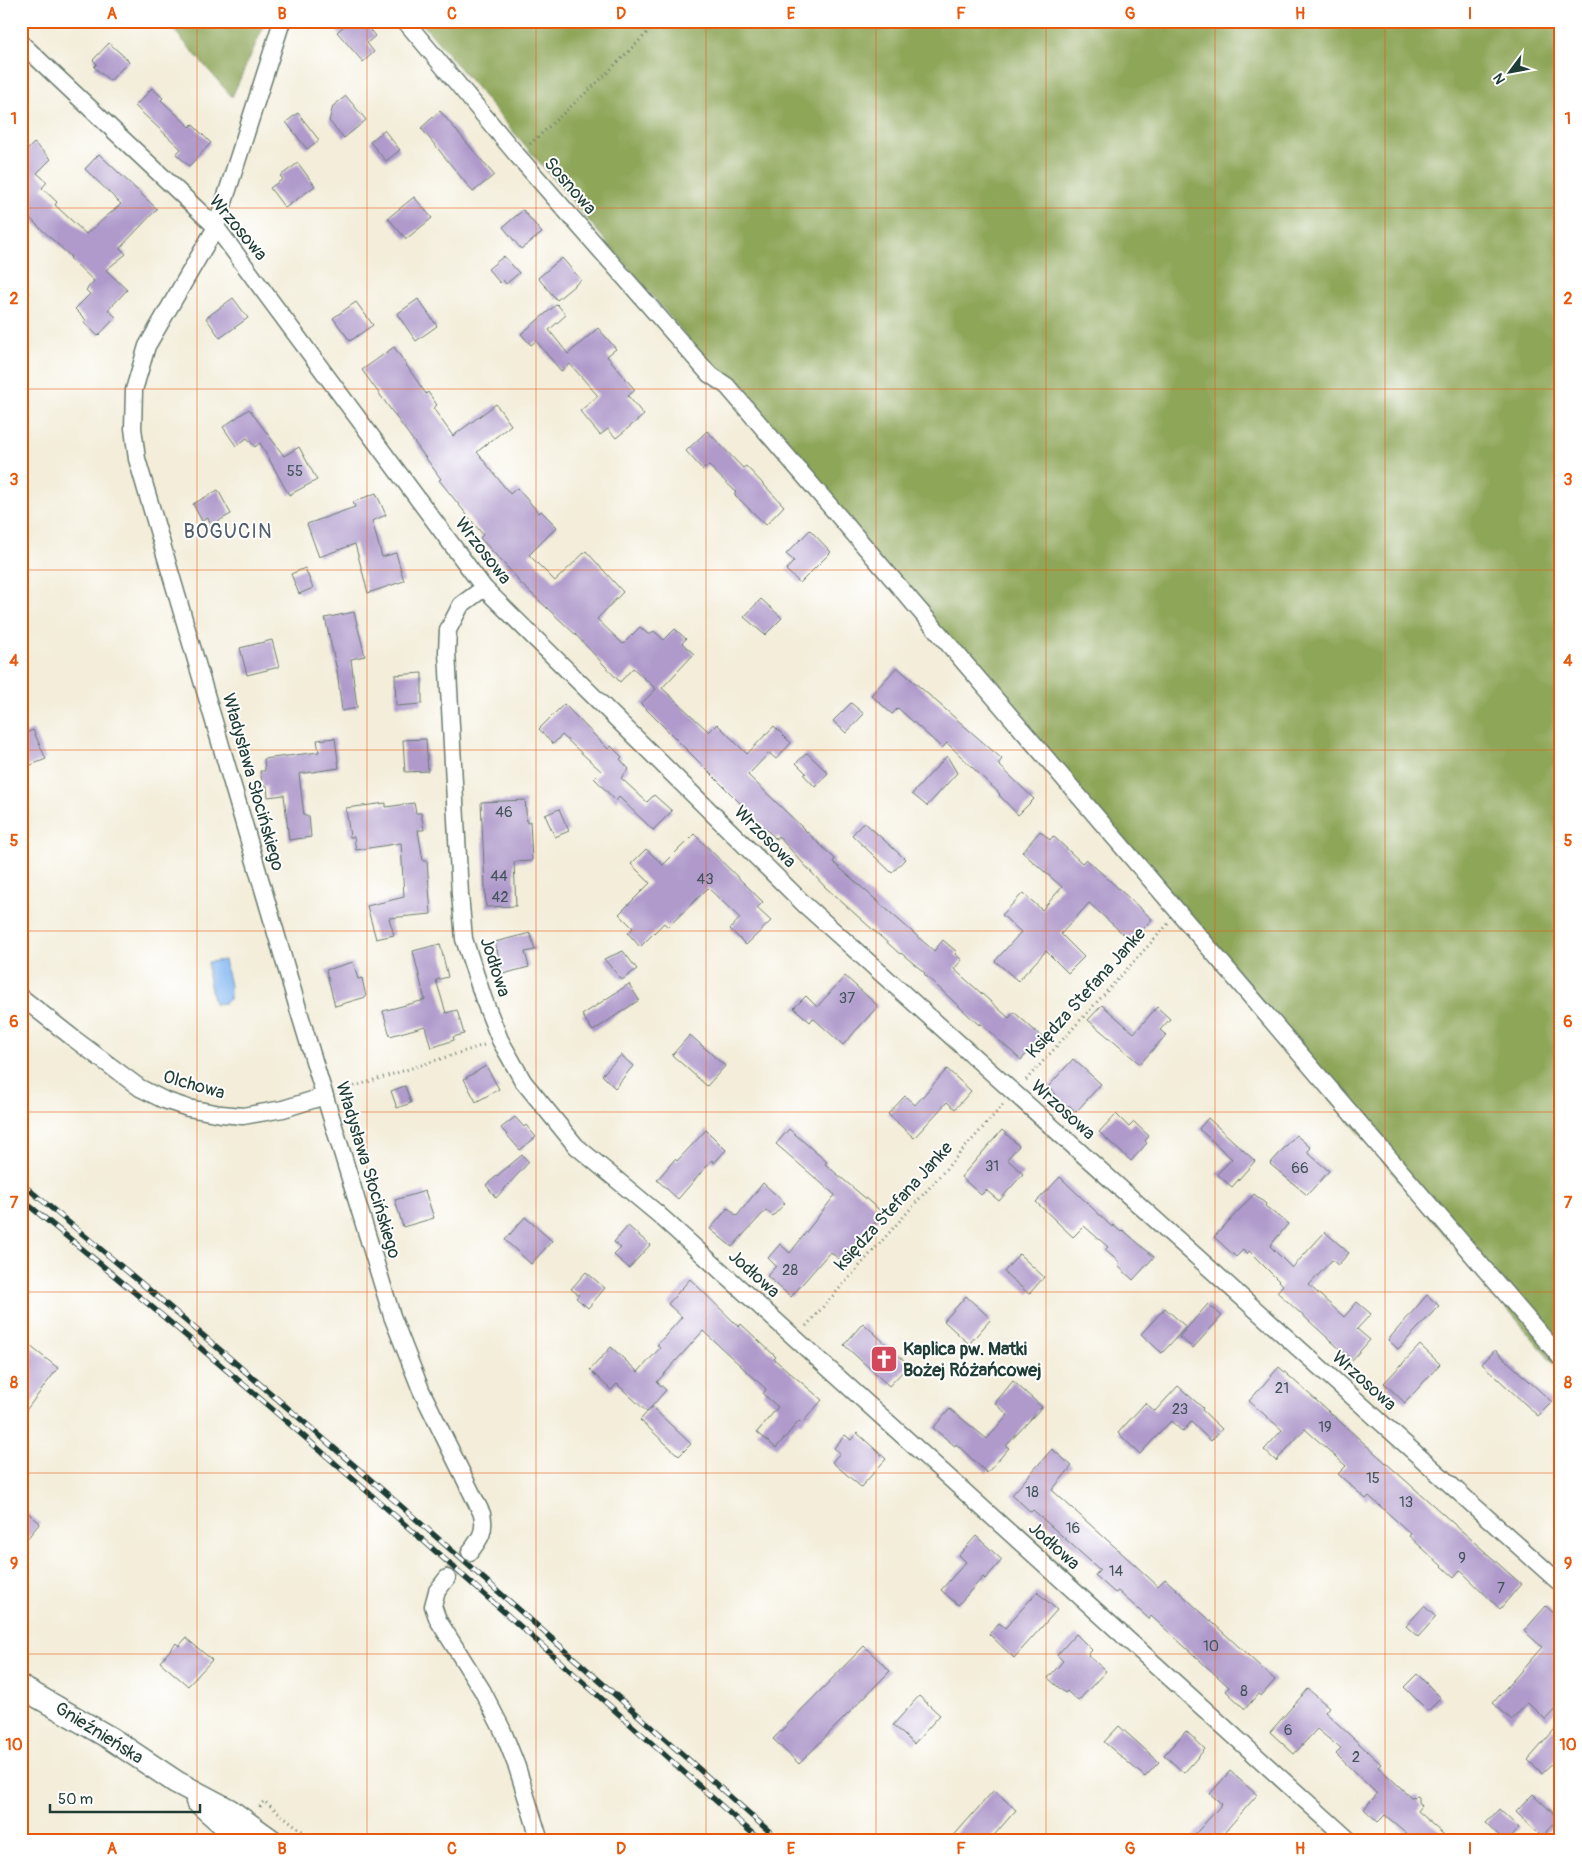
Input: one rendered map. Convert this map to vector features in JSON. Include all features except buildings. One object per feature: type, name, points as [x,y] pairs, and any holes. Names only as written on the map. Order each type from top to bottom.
[{"type":"main road","name":"Gnieźnieńska","points":[[21,1687],[89,1726],[176,1782],[229,1810],[272,1841]]},
{"type":"main road","name":"Gnieźnieńska","points":[[176,1782],[242,1841]]},
{"type":"street","name":"Władysława Słocińskiego","points":[[282,21],[216,227],[147,346],[134,390],[133,428],[137,459],[392,1316],[421,1390],[482,1514],[483,1534],[470,1552]]},
{"type":"street","name":"Sosnowa","points":[[405,21],[517,155],[709,374],[727,386],[1561,1358]]},
{"type":"street","name":"Wrzosowa","points":[[21,43],[216,227],[484,588],[804,905],[1561,1584]]},
{"type":"street","name":"Jodłowa","points":[[484,588],[461,605],[448,630],[447,652],[460,894],[464,940],[484,1000],[500,1040],[523,1081],[576,1146],[658,1214],[1350,1841]]},
{"type":"street","name":"Olchowa","points":[[21,997],[140,1088],[164,1100],[221,1114],[243,1116],[283,1109],[325,1096]]},
{"type":"street","points":[[448,1578],[437,1591],[433,1606],[438,1620],[482,1690],[502,1729],[518,1767],[540,1841]]},
{"type":"path","points":[[517,155],[595,85],[659,21]]},
{"type":"path","name":"Księdza Stefana Janke","points":[[1014,1093],[1178,912]]},
{"type":"path","points":[[325,1096],[500,1040]]},
{"type":"path","name":"księdza Stefana Janke","points":[[795,1338],[1014,1093]]},
{"type":"path","points":[[264,1802],[315,1841]]},
{"type":"green space","points":[[166,21],[266,21],[232,97]]},
{"type":"green space","points":[[420,21],[1561,21],[1561,1372]]},
{"type":"water","points":[[224,960],[230,985],[230,998],[225,1003],[214,1004],[208,976],[208,962]]},
{"type":"tunnel","points":[[447,1578],[470,1552]]},
{"type":"railway","points":[[21,1183],[309,1426],[780,1841]]},
{"type":"railway","points":[[21,1199],[302,1435],[761,1841]]},
{"type":"place","name":"Kaplica pw. Matki Bożej Różańcowej","points":[[884,1359]]},
{"type":"district","name":"BOGUCIN","points":[[228,531]]}]
